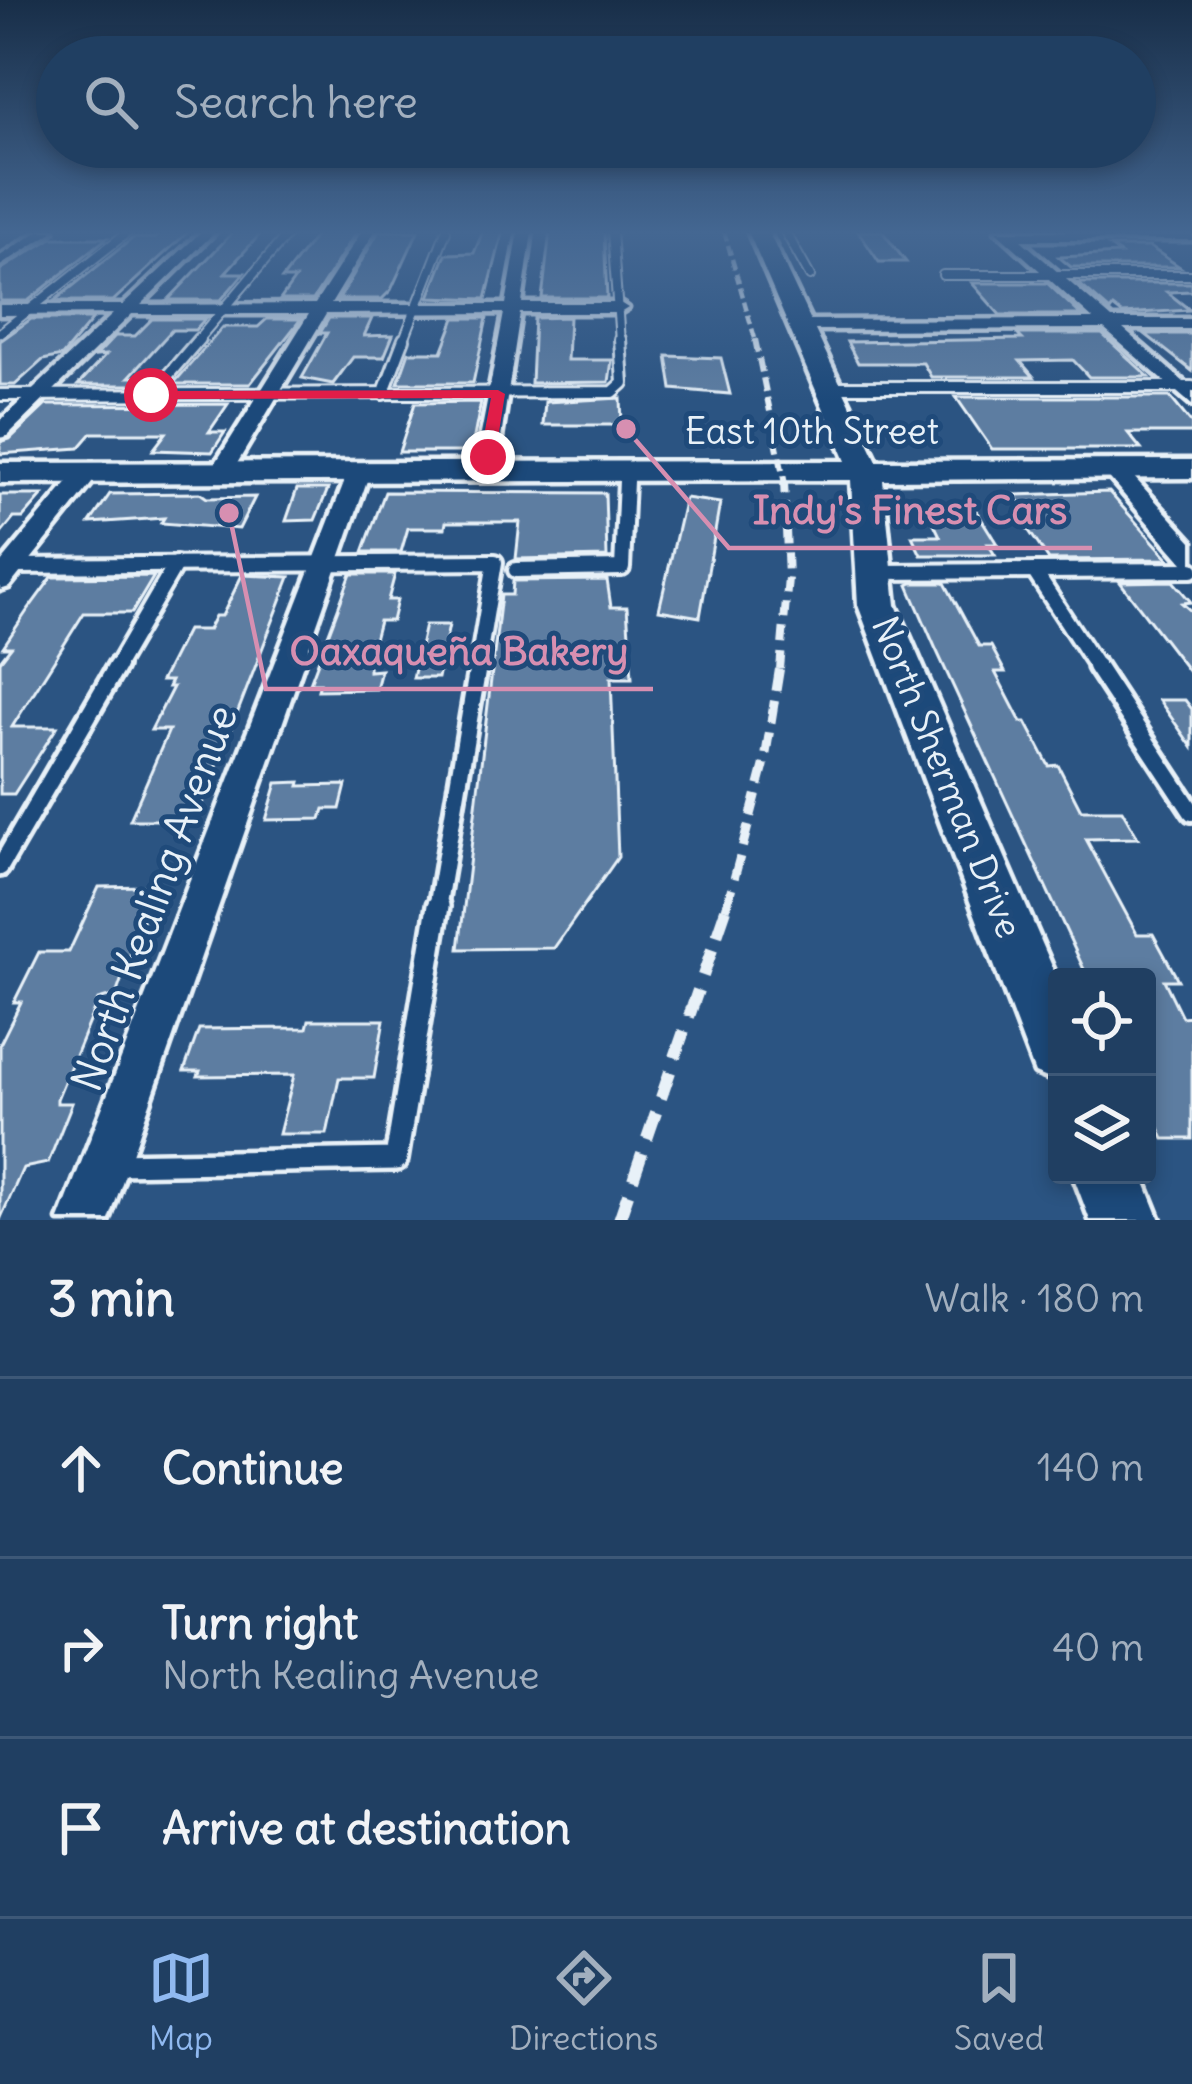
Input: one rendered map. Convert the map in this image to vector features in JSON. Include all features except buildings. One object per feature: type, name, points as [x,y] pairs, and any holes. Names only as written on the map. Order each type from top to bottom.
[{"type":"main road","name":"North Sherman Drive","points":[[783,288],[866,470],[877,605],[1048,1029]]},
{"type":"main road","name":"East 10th Street","points":[[0,473],[1192,469]]},
{"type":"main road","points":[[1111,1184],[1125,1220]]},
{"type":"street","points":[[0,432],[150,288]]},
{"type":"street","points":[[220,472],[333,288]]},
{"type":"street","points":[[485,472],[517,288]]},
{"type":"street","points":[[1066,288],[1187,391]]},
{"type":"street","points":[[0,310],[620,308]]},
{"type":"street","points":[[800,325],[1192,324]]},
{"type":"street","points":[[1114,469],[1192,557]]},
{"type":"street","name":"North Kealing Avenue","points":[[84,1220],[359,472]]},
{"type":"street","points":[[3,577],[88,473]]},
{"type":"lane","points":[[0,333],[57,288]]},
{"type":"lane","points":[[151,395],[242,288]]},
{"type":"lane","points":[[383,394],[424,288]]},
{"type":"lane","points":[[0,395],[619,390],[623,383],[618,288]]},
{"type":"lane","points":[[829,387],[1187,391]]},
{"type":"lane","points":[[516,570],[622,568],[626,564],[626,471]]},
{"type":"lane","points":[[3,577],[176,564],[495,562],[396,1159],[104,1165]]},
{"type":"lane","points":[[0,867],[176,564]]},
{"type":"lane","points":[[872,572],[1192,570]]},
{"type":"lane","points":[[1034,571],[1192,812]]},
{"type":"railway","points":[[740,288],[756,342]]},
{"type":"railway","points":[[755,339],[785,484]]},
{"type":"railway","points":[[780,669],[788,578],[784,481]]},
{"type":"railway","points":[[726,909],[764,766],[780,666]]},
{"type":"railway","points":[[619,1220],[726,909]]},
{"type":"place","name":"Indy's Finest Cars","points":[[626,429]]},
{"type":"place","name":"Oaxaqueña Bakery","points":[[229,513]]},
{"type":"route","points":[[151,395],[498,394],[488,457]]}]
